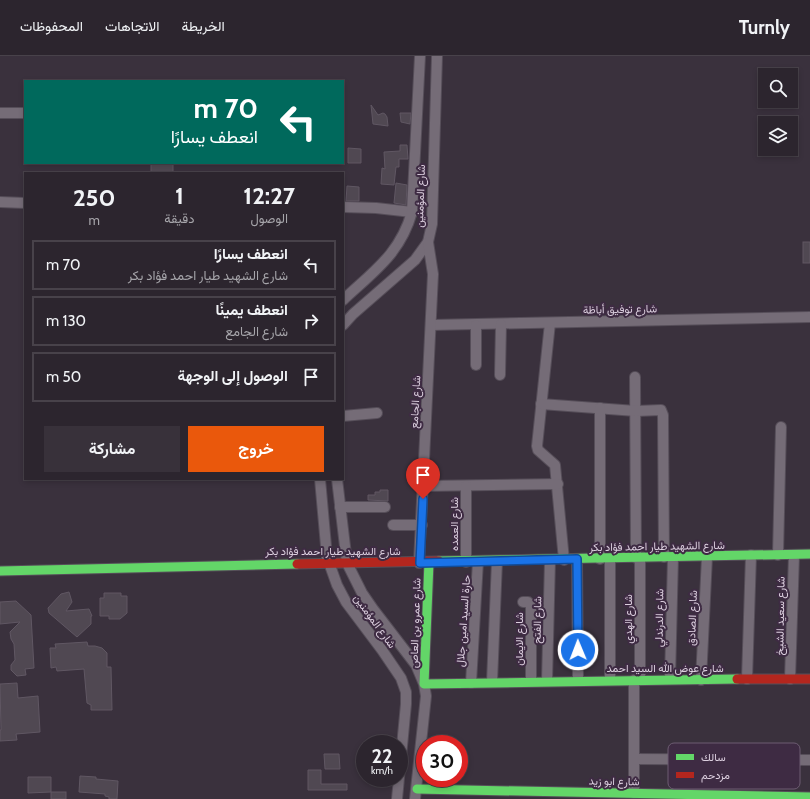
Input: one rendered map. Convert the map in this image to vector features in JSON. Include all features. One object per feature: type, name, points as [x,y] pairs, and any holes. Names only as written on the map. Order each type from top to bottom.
[{"type":"street","name":"شارع المؤمنين","points":[[344,299],[392,254],[403,237],[412,212],[420,56]]},
{"type":"street","name":"شارع المؤمنين","points":[[344,323],[415,260],[428,242],[432,224],[437,56]]},
{"type":"street","points":[[0,113],[24,114]]},
{"type":"street","points":[[0,202],[24,203]]},
{"type":"street","points":[[344,207],[376,208],[412,212]]},
{"type":"street","name":"شارع الجامع","points":[[424,562],[422,525],[423,486],[434,274],[428,242]]},
{"type":"street","name":"شارع توفيق أباظة","points":[[431,326],[810,317]]},
{"type":"street","points":[[550,323],[537,446],[538,450],[555,465],[564,560]]},
{"type":"street","points":[[476,324],[476,365]]},
{"type":"street","points":[[500,375],[501,324]]},
{"type":"street","name":"شارع الهدي","points":[[634,793],[638,558],[635,377]]},
{"type":"street","points":[[541,404],[636,411]]},
{"type":"street","points":[[600,408],[610,680]]},
{"type":"street","name":"شارع الدرندلي","points":[[636,411],[659,410],[662,412],[668,557],[670,679]]},
{"type":"street","points":[[344,416],[377,414]]},
{"type":"street","points":[[778,555],[782,427]]},
{"type":"street","name":"شارع المؤمنين","points":[[320,480],[329,563],[346,602],[392,664],[401,678],[406,692],[397,799]]},
{"type":"street","name":"شارع المؤمنين","points":[[337,480],[348,563],[362,593],[416,664],[424,684],[426,696],[416,794]]},
{"type":"street","points":[[423,486],[558,484]]},
{"type":"street","name":"شارع العمده","points":[[466,486],[466,562]]},
{"type":"street","points":[[340,507],[385,507]]},
{"type":"street","points":[[393,525],[422,525]]},
{"type":"street","name":"شارع الشهيد طيار احمد فؤاد بكر","points":[[0,571],[242,564],[466,562],[810,554]]},
{"type":"street","name":"شارع سعيد الشيخ","points":[[790,679],[794,555]]},
{"type":"street","points":[[747,679],[751,556]]},
{"type":"street","name":"شارع الصادق","points":[[701,680],[706,557]]},
{"type":"street","points":[[577,559],[578,680]]},
{"type":"street","name":"شارع الفتح","points":[[548,681],[550,560]]},
{"type":"street","name":"حارة السيد امين جلال","points":[[471,683],[478,561]]},
{"type":"street","points":[[492,682],[497,561]]},
{"type":"street","name":"شارع عمرو بن العاص","points":[[424,562],[424,684]]},
{"type":"street","name":"شارع الايمان","points":[[523,602],[528,602],[530,606],[531,681]]},
{"type":"street","name":"شارع عوض الله السيد احمد","points":[[424,684],[578,680],[810,679]]},
{"type":"street","points":[[635,758],[668,758]]},
{"type":"street","points":[[800,760],[810,760]]},
{"type":"street","name":"شارع ابو زيد","points":[[416,794],[634,793],[708,797],[810,797]]},
{"type":"building","points":[[371,105],[378,115],[383,113],[385,114],[387,117],[388,126],[373,124]]},
{"type":"building","points":[[400,113],[411,113],[410,124],[401,122]]},
{"type":"building","points":[[400,145],[407,145],[408,159],[399,159],[399,167],[396,167],[394,185],[381,184],[382,168],[385,169],[384,152],[400,151]]},
{"type":"building","points":[[348,148],[361,149],[361,163],[348,163]]},
{"type":"building","points":[[151,164],[173,164],[173,172],[151,172]]},
{"type":"building","points":[[396,183],[407,185],[406,205],[394,203]]},
{"type":"building","points":[[347,186],[359,187],[359,201],[346,201]]},
{"type":"building","points":[[803,242],[810,242],[810,263],[803,263]]},
{"type":"building","points":[[380,490],[388,490],[388,501],[368,500],[368,495],[375,495],[375,492],[380,492]]},
{"type":"building","points":[[69,592],[72,602],[66,611],[89,609],[92,616],[91,624],[77,637],[49,613],[48,608],[61,594]]},
{"type":"building","points":[[104,593],[121,593],[121,596],[127,596],[127,613],[120,619],[109,619],[109,616],[100,616],[100,598],[104,598]]},
{"type":"building","points":[[16,601],[31,615],[34,668],[25,669],[26,675],[17,676],[11,670],[11,665],[15,660],[14,644],[11,639],[10,632],[20,622],[0,624],[0,602]]},
{"type":"building","points":[[87,642],[88,646],[102,648],[107,653],[107,667],[111,667],[112,710],[91,710],[91,705],[87,703],[84,669],[57,671],[56,667],[51,668],[50,648],[56,648],[55,644]]},
{"type":"building","points":[[17,683],[18,698],[38,696],[40,732],[16,734],[17,740],[0,741],[0,684]]},
{"type":"building","points":[[324,754],[339,754],[340,769],[325,769]]},
{"type":"building","points":[[308,770],[321,770],[321,784],[347,784],[347,790],[308,790]]},
{"type":"building","points":[[80,776],[118,781],[117,799],[109,799],[109,797],[105,796],[105,794],[79,792]]},
{"type":"building","points":[[28,777],[51,777],[51,792],[28,793]]},
{"type":"building","points":[[51,792],[66,792],[66,799],[51,799]]},
{"type":"traffic: fast","points":[[439,561],[810,554]]},
{"type":"traffic: fast","points":[[429,562],[424,684],[737,679]]},
{"type":"traffic: fast","points":[[0,571],[297,564]]},
{"type":"traffic: fast","points":[[417,789],[810,797]]},
{"type":"traffic: jam","points":[[297,564],[439,561]]},
{"type":"traffic: jam","points":[[737,679],[810,679]]},
{"type":"route","points":[[423,499],[420,563],[577,559],[578,650]]}]
